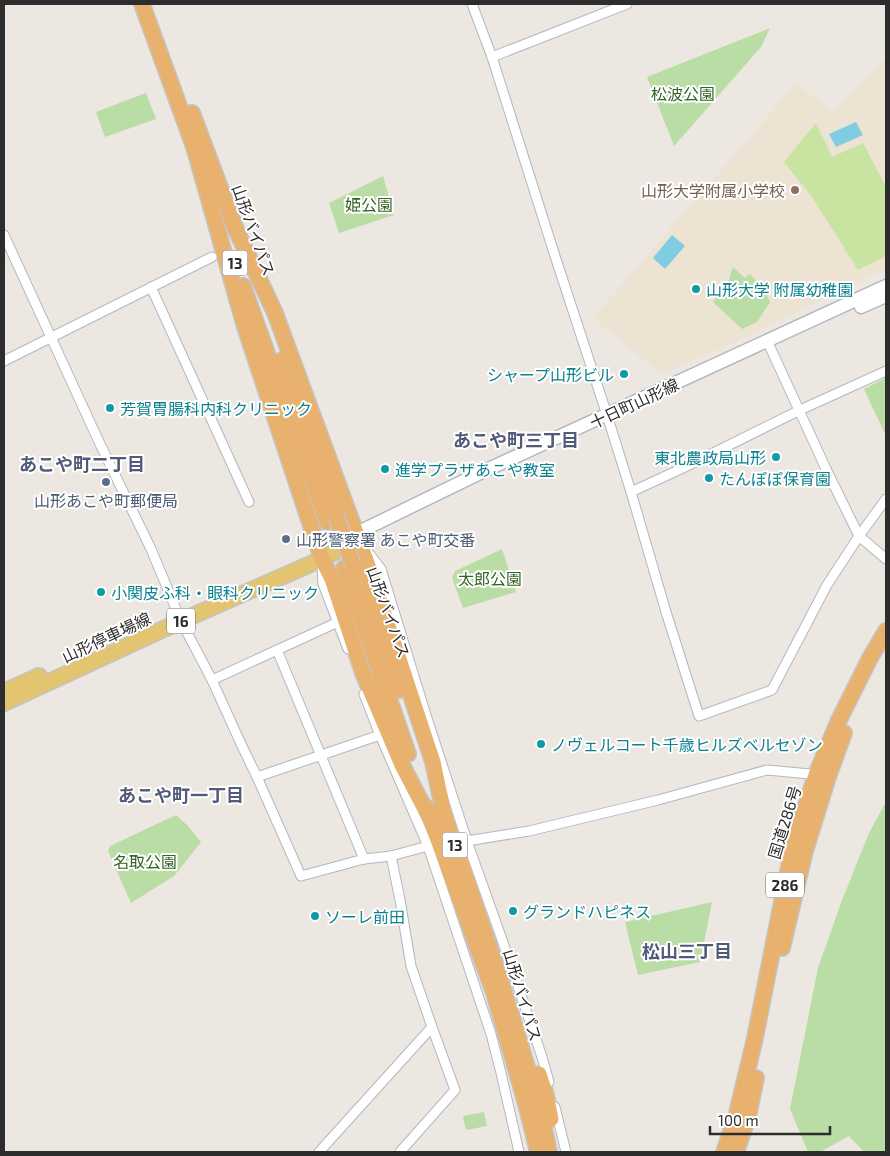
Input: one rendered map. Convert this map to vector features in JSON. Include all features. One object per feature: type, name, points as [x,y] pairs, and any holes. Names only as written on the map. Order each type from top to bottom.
[{"type":"highway","name":"山形バイパス","points":[[142,4],[332,519]]},
{"type":"highway","name":"山形バイパス","points":[[152,4],[232,221],[348,567],[428,815],[498,989],[532,1084],[549,1152]]},
{"type":"highway","points":[[195,150],[245,327],[320,554],[332,579],[363,673],[402,765],[428,815]]},
{"type":"highway","points":[[232,221],[275,313],[343,494],[433,762],[444,814]]},
{"type":"highway","name":"山形バイパス","points":[[348,567],[469,883],[498,989],[538,1152]]},
{"type":"highway","name":"国道286号","points":[[736,1152],[748,1117],[783,945],[822,776],[839,720],[870,658],[886,631]]},
{"type":"highway","name":"国道286号","points":[[724,1152],[737,1112],[755,1038],[793,846],[822,776],[886,649]]},
{"type":"highway","points":[[498,989],[506,1059],[528,1152]]},
{"type":"highway","points":[[498,989],[526,1038],[546,1096],[557,1152]]},
{"type":"main road","name":"十日町山形線","points":[[608,418],[886,286]]},
{"type":"main road","name":"十日町山形線","points":[[357,536],[361,531],[482,472],[886,296]]},
{"type":"main road","name":"山形停車場線","points":[[4,692],[180,617],[357,536]]},
{"type":"main road","name":"山形停車場線","points":[[4,704],[180,617]]},
{"type":"street","points":[[472,4],[492,57],[608,418],[699,716],[772,690],[827,586],[859,536],[886,499]]},
{"type":"street","points":[[492,57],[627,4]]},
{"type":"street","points":[[4,235],[151,549],[180,617],[258,777],[301,876],[364,859],[391,856],[428,846]]},
{"type":"street","points":[[4,361],[212,257]]},
{"type":"street","points":[[151,287],[250,502]]},
{"type":"street","points":[[770,347],[826,471],[859,536],[886,559]]},
{"type":"street","points":[[631,492],[800,410],[886,371]]},
{"type":"street","points":[[357,536],[381,569],[467,841],[542,1057],[566,1152]]},
{"type":"street","points":[[320,554],[323,584],[380,735],[428,846],[491,1034],[519,1152]]},
{"type":"street","points":[[212,680],[338,622]]},
{"type":"street","points":[[277,650],[364,859]]},
{"type":"street","points":[[258,777],[380,735]]},
{"type":"street","points":[[467,841],[529,831],[658,800],[767,770],[822,776]]},
{"type":"street","points":[[391,856],[411,966],[455,1090],[400,1152]]},
{"type":"street","points":[[319,1152],[432,1027]]},
{"type":"shaded area","name":"山形大学附属小学校","points":[[886,58],[886,269],[735,342],[661,374],[593,318],[796,84],[833,111]]},
{"type":"green space","name":"松波公園","points":[[770,28],[761,47],[674,146],[647,77]]},
{"type":"green space","points":[[146,93],[156,119],[105,137],[96,112]]},
{"type":"green space","points":[[816,123],[832,157],[863,143],[886,187],[886,256],[858,270],[812,197],[784,162]]},
{"type":"green space","name":"姫公園","points":[[383,176],[394,215],[339,233],[329,203]]},
{"type":"green space","points":[[733,267],[745,278],[750,274],[763,287],[770,302],[757,322],[742,329],[713,302],[728,283]]},
{"type":"green space","points":[[886,378],[886,436],[864,389]]},
{"type":"green space","name":"太郎公園","points":[[502,549],[516,592],[463,608],[452,578],[455,571]]},
{"type":"green space","points":[[886,802],[886,1152],[864,1152],[849,1136],[820,1152],[808,1152],[790,1109],[818,968],[869,833]]},
{"type":"green space","name":"名取公園","points":[[176,815],[201,842],[174,876],[131,903],[108,851],[110,846]]},
{"type":"green space","points":[[712,902],[700,962],[638,975],[625,922]]},
{"type":"green space","points":[[484,1112],[487,1126],[466,1130],[463,1116]]},
{"type":"water","points":[[856,122],[863,135],[836,147],[829,134]]},
{"type":"water","points":[[672,235],[685,246],[665,269],[653,258]]},
{"type":"place","name":"山形大学附属小学校","points":[[795,190]]},
{"type":"place","name":"山形大学 附属幼稚園","points":[[696,289]]},
{"type":"place","name":"シャープ山形ビル","points":[[624,374]]},
{"type":"place","name":"芳賀胃腸科内科クリニック","points":[[110,408]]},
{"type":"place","name":"東北農政局山形","points":[[776,457]]},
{"type":"place","name":"進学プラザあこや教室","points":[[385,469]]},
{"type":"place","name":"たんぽぽ保育園","points":[[709,478]]},
{"type":"place","name":"山形あこや町郵便局","points":[[106,482]]},
{"type":"place","name":"山形警察署 あこや町交番","points":[[286,539]]},
{"type":"place","name":"小関皮ふ科・眼科クリニック","points":[[101,592]]},
{"type":"place","name":"ノヴェルコート千歳ヒルズベルセゾン","points":[[541,744]]},
{"type":"place","name":"グランドハピネス","points":[[513,911]]},
{"type":"place","name":"ソーレ前田","points":[[315,916]]},
{"type":"district","name":"あこや町三丁目","points":[[516,440]]},
{"type":"district","name":"あこや町二丁目","points":[[82,464]]},
{"type":"district","name":"あこや町一丁目","points":[[181,795]]},
{"type":"district","name":"松山三丁目","points":[[687,951]]}]
